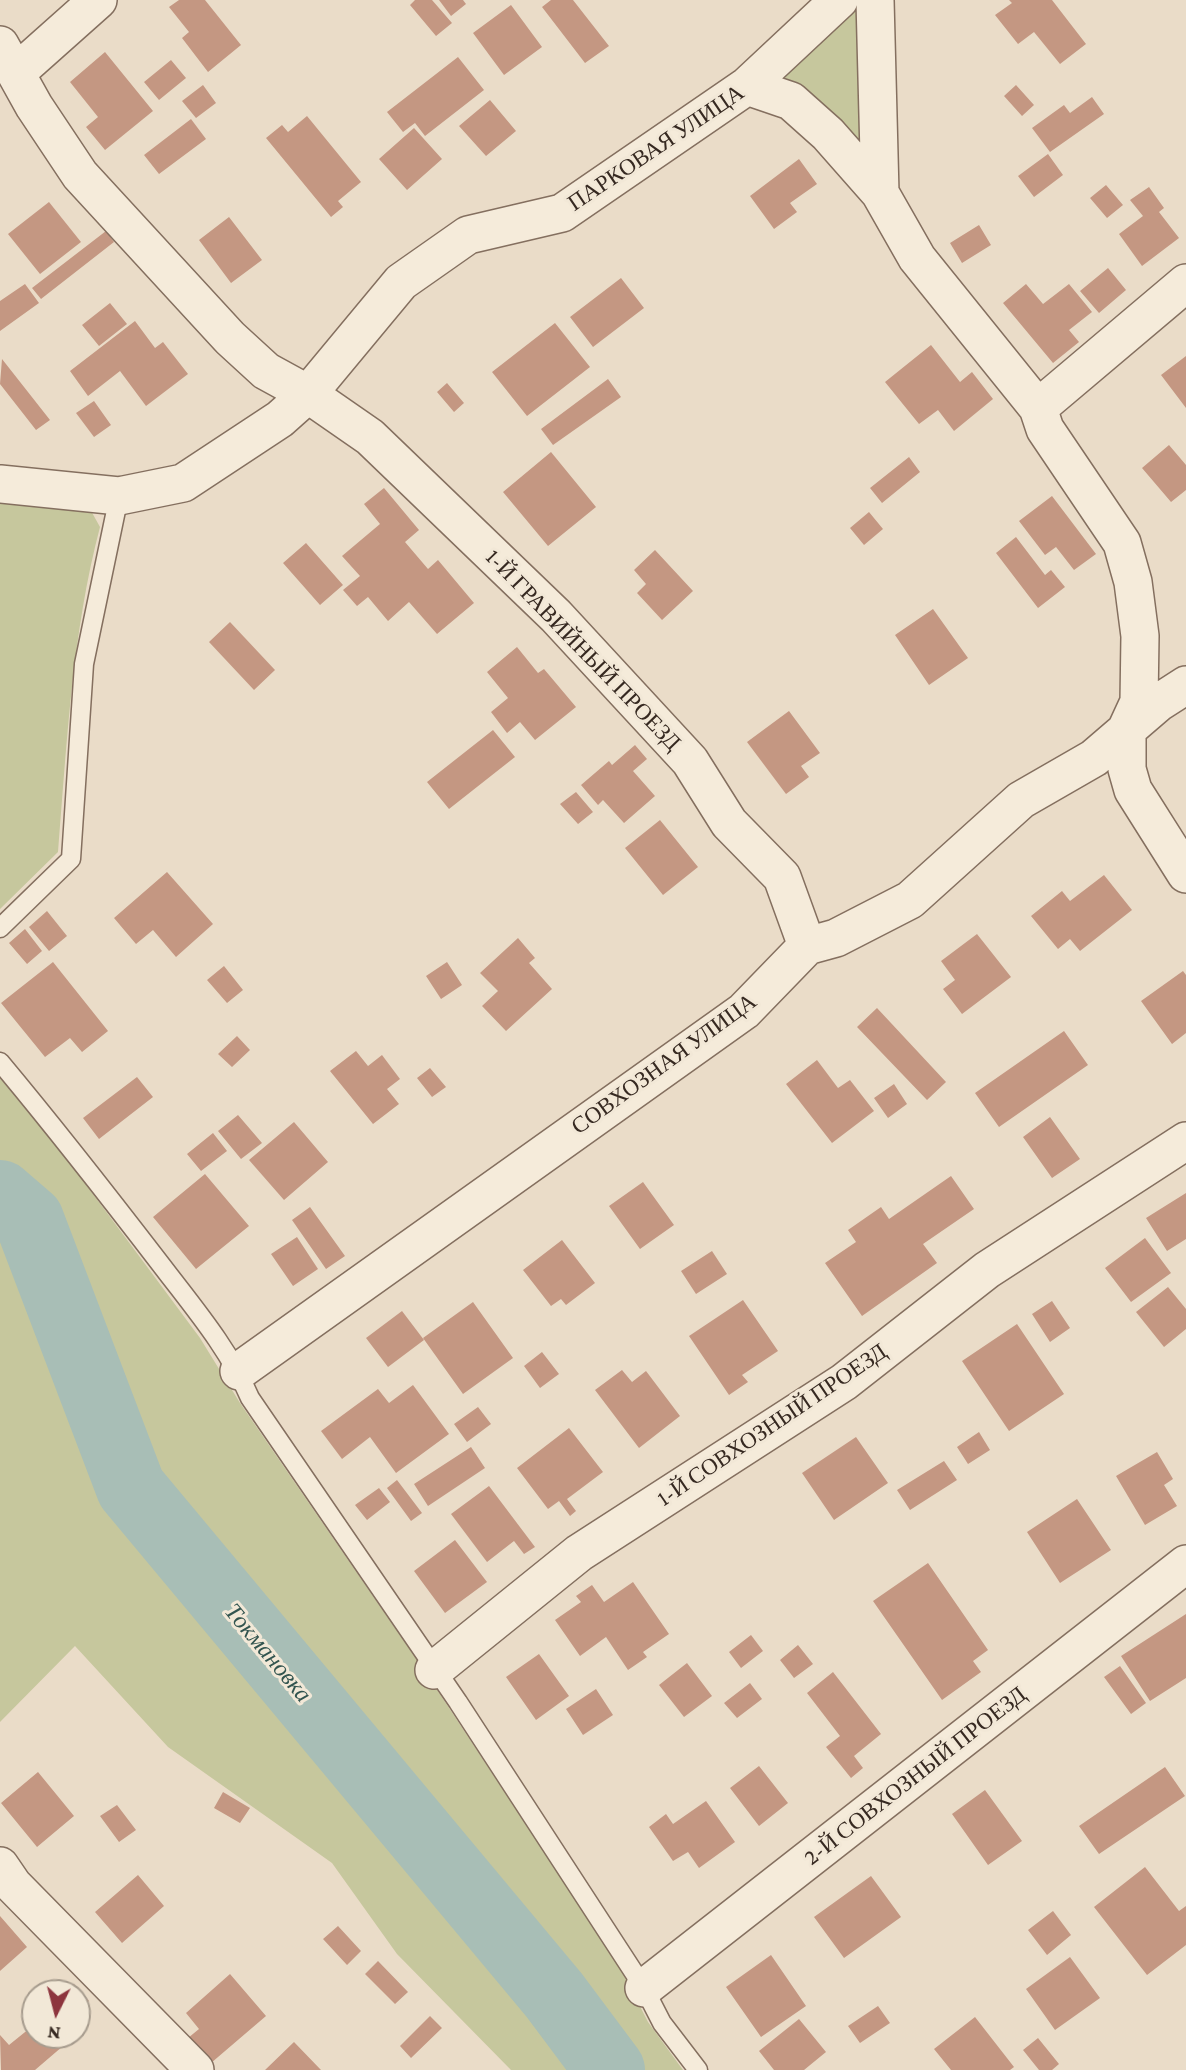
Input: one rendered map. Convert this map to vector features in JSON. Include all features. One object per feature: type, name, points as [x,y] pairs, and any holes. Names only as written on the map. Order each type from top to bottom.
[{"type":"street","points":[[8,59],[98,0]]},
{"type":"street","name":"ПАРКОВАЯ УЛИЦА","points":[[0,484],[119,496],[183,483],[280,419],[308,394],[401,282],[468,235],[562,213],[747,86],[839,0]]},
{"type":"street","points":[[875,0],[880,193]]},
{"type":"street","name":"1-Й ГРАВИЙНЫЙ ПРОЕЗД","points":[[8,59],[34,106],[80,175],[230,338],[266,371],[308,394],[370,437],[556,617],[690,761],[729,823],[782,877],[807,946]]},
{"type":"street","points":[[747,86],[792,101],[828,134],[880,193],[917,258],[1038,408],[1045,429],[1122,543],[1133,582],[1140,636],[1139,702],[1127,728],[1127,769],[1133,790],[1186,874]]},
{"type":"street","points":[[1038,408],[1186,283]]},
{"type":"street","name":"СОВХОЗНАЯ УЛИЦА","points":[[239,1371],[744,1011],[807,946],[836,938],[910,900],[1021,800],[1094,758],[1127,728],[1186,685]]},
{"type":"street","name":"1-Й СОВХОЗНЫЙ ПРОЕЗД","points":[[434,1670],[579,1553],[844,1382],[988,1270],[1186,1141]]},
{"type":"street","name":"2-Й СОВХОЗНЫЙ ПРОЕЗД","points":[[644,1988],[1186,1564]]},
{"type":"street","points":[[0,1866],[13,1885],[195,2070]]},
{"type":"lane","points":[[0,928],[71,859],[84,664],[119,496]]},
{"type":"lane","points":[[0,1062],[75,1152],[239,1371],[250,1398],[458,1702],[644,1988],[662,2023],[698,2070]]},
{"type":"green space","points":[[849,4],[859,7],[865,158],[770,84]]},
{"type":"green space","points":[[0,497],[90,509],[100,527],[77,648],[58,852],[0,909]]},
{"type":"green space","points":[[0,1078],[67,1159],[200,1338],[240,1403],[428,1676],[620,1967],[648,2022],[683,2070],[511,2070],[397,1954],[332,1863],[168,1747],[75,1646],[0,1722]]},
{"type":"building","points":[[179,0],[205,0],[241,45],[208,72],[182,38],[189,32],[169,7]]},
{"type":"building","points":[[415,0],[432,0],[452,23],[436,36],[410,5]]},
{"type":"building","points":[[439,0],[463,0],[466,4],[451,16]]},
{"type":"building","points":[[551,0],[573,0],[609,46],[585,63],[542,7]]},
{"type":"building","points":[[1009,0],[1052,0],[1086,44],[1060,64],[1034,32],[1018,44],[995,15],[1012,3]]},
{"type":"building","points":[[511,5],[542,47],[504,75],[473,33]]},
{"type":"building","points":[[105,52],[153,111],[105,150],[86,127],[98,117],[70,82]]},
{"type":"building","points":[[458,57],[484,90],[425,136],[415,123],[403,132],[387,112]]},
{"type":"building","points":[[171,60],[186,78],[159,100],[144,82]]},
{"type":"building","points":[[203,85],[216,103],[196,118],[182,101]]},
{"type":"building","points":[[1016,85],[1034,105],[1022,116],[1004,96]]},
{"type":"building","points":[[1092,97],[1104,114],[1050,152],[1032,128],[1064,105],[1070,113]]},
{"type":"building","points":[[490,100],[516,131],[486,156],[459,126]]},
{"type":"building","points":[[307,116],[361,182],[338,201],[343,207],[331,217],[266,138],[282,125],[288,132]]},
{"type":"building","points":[[191,119],[206,139],[159,174],[144,155]]},
{"type":"building","points":[[414,128],[442,159],[407,190],[379,159]]},
{"type":"building","points":[[1048,154],[1063,175],[1034,197],[1018,176]]},
{"type":"building","points":[[799,159],[817,184],[790,203],[797,212],[774,229],[750,196]]},
{"type":"building","points":[[1106,185],[1123,205],[1107,218],[1090,198]]},
{"type":"building","points":[[1149,187],[1164,208],[1159,212],[1179,238],[1142,266],[1119,234],[1143,216],[1130,200]]},
{"type":"building","points":[[49,202],[81,242],[40,274],[8,234]]},
{"type":"building","points":[[229,217],[262,260],[231,283],[199,240]]},
{"type":"building","points":[[979,225],[991,245],[962,263],[950,243]]},
{"type":"building","points":[[106,231],[114,242],[41,299],[32,288]]},
{"type":"building","points":[[1108,268],[1126,290],[1099,313],[1080,291]]},
{"type":"building","points":[[621,278],[644,308],[593,347],[570,317]]},
{"type":"building","points":[[25,284],[39,303],[0,331],[0,301]]},
{"type":"building","points":[[1026,284],[1043,304],[1069,284],[1092,312],[1069,330],[1079,342],[1053,363],[1003,303]]},
{"type":"building","points":[[110,303],[127,324],[99,346],[82,325]]},
{"type":"building","points":[[135,321],[155,348],[163,342],[188,374],[146,406],[120,371],[88,396],[70,371]]},
{"type":"building","points":[[555,323],[590,367],[527,416],[492,372]]},
{"type":"building","points":[[931,345],[960,382],[972,372],[993,399],[954,431],[938,410],[919,424],[885,382]]},
{"type":"building","points":[[1186,356],[1186,408],[1161,375]]},
{"type":"building","points":[[2,359],[50,420],[36,430],[0,384]]},
{"type":"building","points":[[608,379],[621,397],[553,445],[541,429]]},
{"type":"building","points":[[447,383],[464,403],[454,412],[437,392]]},
{"type":"building","points":[[94,401],[111,425],[94,437],[76,413]]},
{"type":"building","points":[[1169,445],[1186,465],[1186,490],[1171,502],[1142,468]]},
{"type":"building","points":[[551,452],[596,507],[548,546],[503,492]]},
{"type":"building","points":[[909,457],[920,472],[882,503],[870,488]]},
{"type":"building","points":[[384,488],[419,530],[405,542],[428,569],[438,560],[474,603],[437,634],[409,602],[388,621],[368,597],[357,606],[343,590],[360,576],[342,556],[380,524],[364,504]]},
{"type":"building","points":[[1052,496],[1096,554],[1074,570],[1056,547],[1045,555],[1019,521]]},
{"type":"building","points":[[869,512],[883,529],[864,545],[850,528]]},
{"type":"building","points":[[1016,537],[1045,575],[1051,570],[1065,587],[1038,608],[996,553]]},
{"type":"building","points":[[306,543],[343,585],[320,605],[283,563]]},
{"type":"building","points":[[655,550],[693,591],[662,620],[637,593],[646,584],[634,570]]},
{"type":"building","points":[[933,609],[968,658],[929,685],[895,635]]},
{"type":"building","points":[[230,622],[275,670],[254,690],[209,642]]},
{"type":"building","points":[[517,647],[538,673],[544,669],[576,707],[535,740],[520,722],[507,733],[491,712],[508,698],[487,672]]},
{"type":"building","points":[[789,711],[820,753],[801,766],[809,777],[786,794],[747,742]]},
{"type":"building","points":[[493,730],[515,757],[449,809],[427,782]]},
{"type":"building","points":[[635,745],[647,759],[633,771],[655,796],[624,823],[603,800],[598,805],[581,785],[609,761],[612,765]]},
{"type":"building","points":[[576,792],[593,812],[578,824],[560,804]]},
{"type":"building","points":[[660,820],[698,867],[663,895],[625,848]]},
{"type":"building","points":[[167,872],[213,924],[176,957],[153,930],[136,944],[114,918]]},
{"type":"building","points":[[1104,875],[1132,910],[1080,951],[1070,939],[1058,949],[1031,916],[1062,891],[1070,901]]},
{"type":"building","points":[[47,911],[67,936],[49,951],[29,927]]},
{"type":"building","points":[[25,929],[42,951],[27,964],[9,943]]},
{"type":"building","points":[[977,934],[1011,977],[962,1014],[943,989],[955,980],[941,961]]},
{"type":"building","points":[[518,938],[535,958],[529,963],[552,989],[506,1031],[482,1006],[498,991],[480,973]]},
{"type":"building","points":[[53,962],[108,1031],[82,1052],[70,1038],[45,1057],[1,1003]]},
{"type":"building","points":[[447,962],[462,985],[441,999],[426,976]]},
{"type":"building","points":[[224,966],[243,990],[227,1003],[207,980]]},
{"type":"building","points":[[1183,971],[1186,975],[1186,1033],[1172,1044],[1141,1001]]},
{"type":"building","points":[[877,1008],[946,1082],[927,1100],[857,1027]]},
{"type":"building","points":[[1064,1031],[1088,1065],[999,1127],[975,1093]]},
{"type":"building","points":[[237,1036],[250,1050],[232,1067],[218,1054]]},
{"type":"building","points":[[356,1051],[368,1066],[382,1055],[400,1079],[387,1089],[399,1104],[373,1124],[330,1071]]},
{"type":"building","points":[[817,1060],[838,1088],[850,1080],[874,1111],[832,1143],[786,1084]]},
{"type":"building","points":[[430,1068],[446,1087],[432,1097],[417,1078]]},
{"type":"building","points":[[137,1077],[153,1097],[99,1139],[83,1118]]},
{"type":"building","points":[[894,1084],[907,1104],[888,1118],[874,1098]]},
{"type":"building","points":[[238,1115],[262,1143],[241,1159],[218,1131]]},
{"type":"building","points":[[1050,1117],[1080,1159],[1052,1178],[1023,1137]]},
{"type":"building","points":[[294,1122],[328,1162],[284,1200],[249,1160]]},
{"type":"building","points":[[213,1133],[227,1151],[201,1171],[187,1154]]},
{"type":"building","points":[[205,1174],[249,1226],[196,1269],[153,1217]]},
{"type":"building","points":[[951,1176],[974,1209],[923,1244],[937,1263],[862,1316],[825,1263],[856,1242],[848,1230],[881,1207],[889,1219]]},
{"type":"building","points":[[643,1182],[674,1225],[640,1249],[609,1206]]},
{"type":"building","points":[[1186,1193],[1186,1239],[1167,1251],[1146,1218]]},
{"type":"building","points":[[310,1207],[345,1256],[326,1269],[292,1220]]},
{"type":"building","points":[[297,1237],[318,1269],[293,1286],[271,1254]]},
{"type":"building","points":[[1145,1238],[1171,1273],[1131,1302],[1105,1268]]},
{"type":"building","points":[[562,1240],[595,1283],[566,1305],[561,1299],[551,1306],[523,1270]]},
{"type":"building","points":[[712,1251],[727,1274],[696,1294],[681,1271]]},
{"type":"building","points":[[1168,1287],[1186,1309],[1186,1329],[1164,1347],[1136,1312]]},
{"type":"building","points":[[743,1300],[778,1351],[742,1375],[748,1382],[729,1395],[689,1336]]},
{"type":"building","points":[[1052,1301],[1070,1328],[1050,1342],[1032,1314]]},
{"type":"building","points":[[473,1302],[513,1358],[463,1394],[423,1338]]},
{"type":"building","points":[[402,1311],[424,1340],[388,1367],[366,1338]]},
{"type":"building","points":[[1017,1324],[1064,1394],[1009,1431],[962,1361]]},
{"type":"building","points":[[542,1352],[559,1374],[540,1388],[524,1366]]},
{"type":"building","points":[[622,1370],[632,1382],[646,1371],[680,1416],[639,1448],[595,1390]]},
{"type":"building","points":[[413,1385],[449,1434],[396,1473],[370,1437],[342,1459],[321,1431],[378,1389],[389,1403]]},
{"type":"building","points":[[478,1407],[491,1424],[467,1442],[454,1424]]},
{"type":"building","points":[[569,1428],[603,1472],[567,1499],[576,1511],[570,1516],[559,1501],[548,1509],[517,1468]]},
{"type":"building","points":[[979,1432],[990,1450],[968,1464],[957,1447]]},
{"type":"building","points":[[856,1437],[888,1483],[834,1520],[802,1473]]},
{"type":"building","points":[[471,1447],[485,1468],[428,1506],[414,1484]]},
{"type":"building","points":[[1157,1452],[1173,1479],[1164,1485],[1177,1506],[1145,1525],[1116,1476]]},
{"type":"building","points":[[944,1461],[957,1480],[910,1510],[897,1490]]},
{"type":"building","points":[[397,1480],[422,1513],[411,1521],[387,1488]]},
{"type":"building","points":[[489,1486],[535,1547],[524,1554],[514,1541],[487,1562],[451,1514]]},
{"type":"building","points":[[379,1488],[390,1502],[367,1520],[355,1505]]},
{"type":"building","points":[[1077,1499],[1111,1550],[1060,1583],[1027,1532]]},
{"type":"building","points":[[455,1540],[487,1582],[445,1613],[414,1571]]},
{"type":"building","points":[[928,1563],[988,1650],[973,1661],[981,1672],[942,1700],[873,1601]]},
{"type":"building","points":[[633,1582],[669,1634],[643,1652],[647,1657],[628,1670],[606,1637],[580,1656],[555,1620],[581,1602],[576,1596],[592,1585],[604,1602]]},
{"type":"building","points":[[1186,1614],[1186,1678],[1150,1701],[1121,1656]]},
{"type":"building","points":[[751,1635],[763,1651],[741,1668],[729,1652]]},
{"type":"building","points":[[798,1645],[813,1664],[794,1678],[780,1660]]},
{"type":"building","points":[[539,1654],[569,1696],[536,1720],[506,1677]]},
{"type":"building","points":[[687,1663],[712,1696],[684,1717],[659,1685]]},
{"type":"building","points":[[1120,1666],[1146,1703],[1131,1714],[1104,1677]]},
{"type":"building","points":[[833,1672],[881,1734],[854,1756],[863,1768],[851,1778],[826,1747],[840,1736],[807,1693]]},
{"type":"building","points":[[750,1683],[762,1699],[737,1718],[724,1703]]},
{"type":"building","points":[[596,1689],[613,1715],[583,1735],[566,1709]]},
{"type":"building","points":[[759,1766],[788,1803],[759,1826],[730,1788]]},
{"type":"building","points":[[1165,1767],[1185,1796],[1099,1854],[1079,1826]]},
{"type":"building","points":[[38,1772],[74,1816],[37,1847],[1,1803]]},
{"type":"building","points":[[985,1790],[1022,1841],[988,1865],[952,1814]]},
{"type":"building","points":[[223,1792],[250,1808],[240,1823],[214,1808]]},
{"type":"building","points":[[706,1801],[735,1842],[699,1868],[688,1852],[673,1861],[649,1827],[666,1814],[673,1824]]},
{"type":"building","points":[[117,1805],[136,1830],[119,1842],[100,1816]]},
{"type":"building","points":[[1145,1867],[1179,1911],[1186,1906],[1186,1945],[1147,1975],[1094,1907]]},
{"type":"building","points":[[138,1875],[164,1906],[122,1943],[95,1912]]},
{"type":"building","points":[[871,1876],[901,1917],[844,1958],[814,1917]]},
{"type":"building","points":[[1053,1911],[1071,1935],[1047,1955],[1028,1930]]},
{"type":"building","points":[[0,1916],[27,1947],[0,1971]]},
{"type":"building","points":[[338,1926],[361,1951],[347,1965],[323,1939]]},
{"type":"building","points":[[771,1955],[806,2006],[761,2037],[726,1987]]},
{"type":"building","points":[[1070,1957],[1100,1998],[1055,2030],[1026,1989]]},
{"type":"building","points":[[378,1961],[408,1992],[395,2004],[365,1974]]},
{"type":"building","points":[[230,1974],[266,2016],[211,2063],[188,2038],[199,2029],[186,2013]]},
{"type":"building","points":[[878,2006],[890,2023],[860,2043],[848,2026]]},
{"type":"building","points":[[430,2016],[442,2028],[411,2058],[400,2046]]},
{"type":"building","points":[[975,2017],[1014,2067],[1010,2070],[951,2070],[934,2049]]},
{"type":"building","points":[[799,2019],[826,2052],[804,2070],[774,2070],[759,2051]]},
{"type":"building","points":[[0,2035],[9,2045],[21,2035],[21,2049],[60,2049],[35,2070],[1,2070]]},
{"type":"building","points":[[1038,2038],[1059,2064],[1052,2070],[1039,2070],[1023,2050]]},
{"type":"building","points":[[294,2042],[321,2070],[265,2070]]},
{"type":"waterway","name":"Токмановка","points":[[0,1195],[29,1220],[131,1488],[554,1995],[610,2070]]}]
